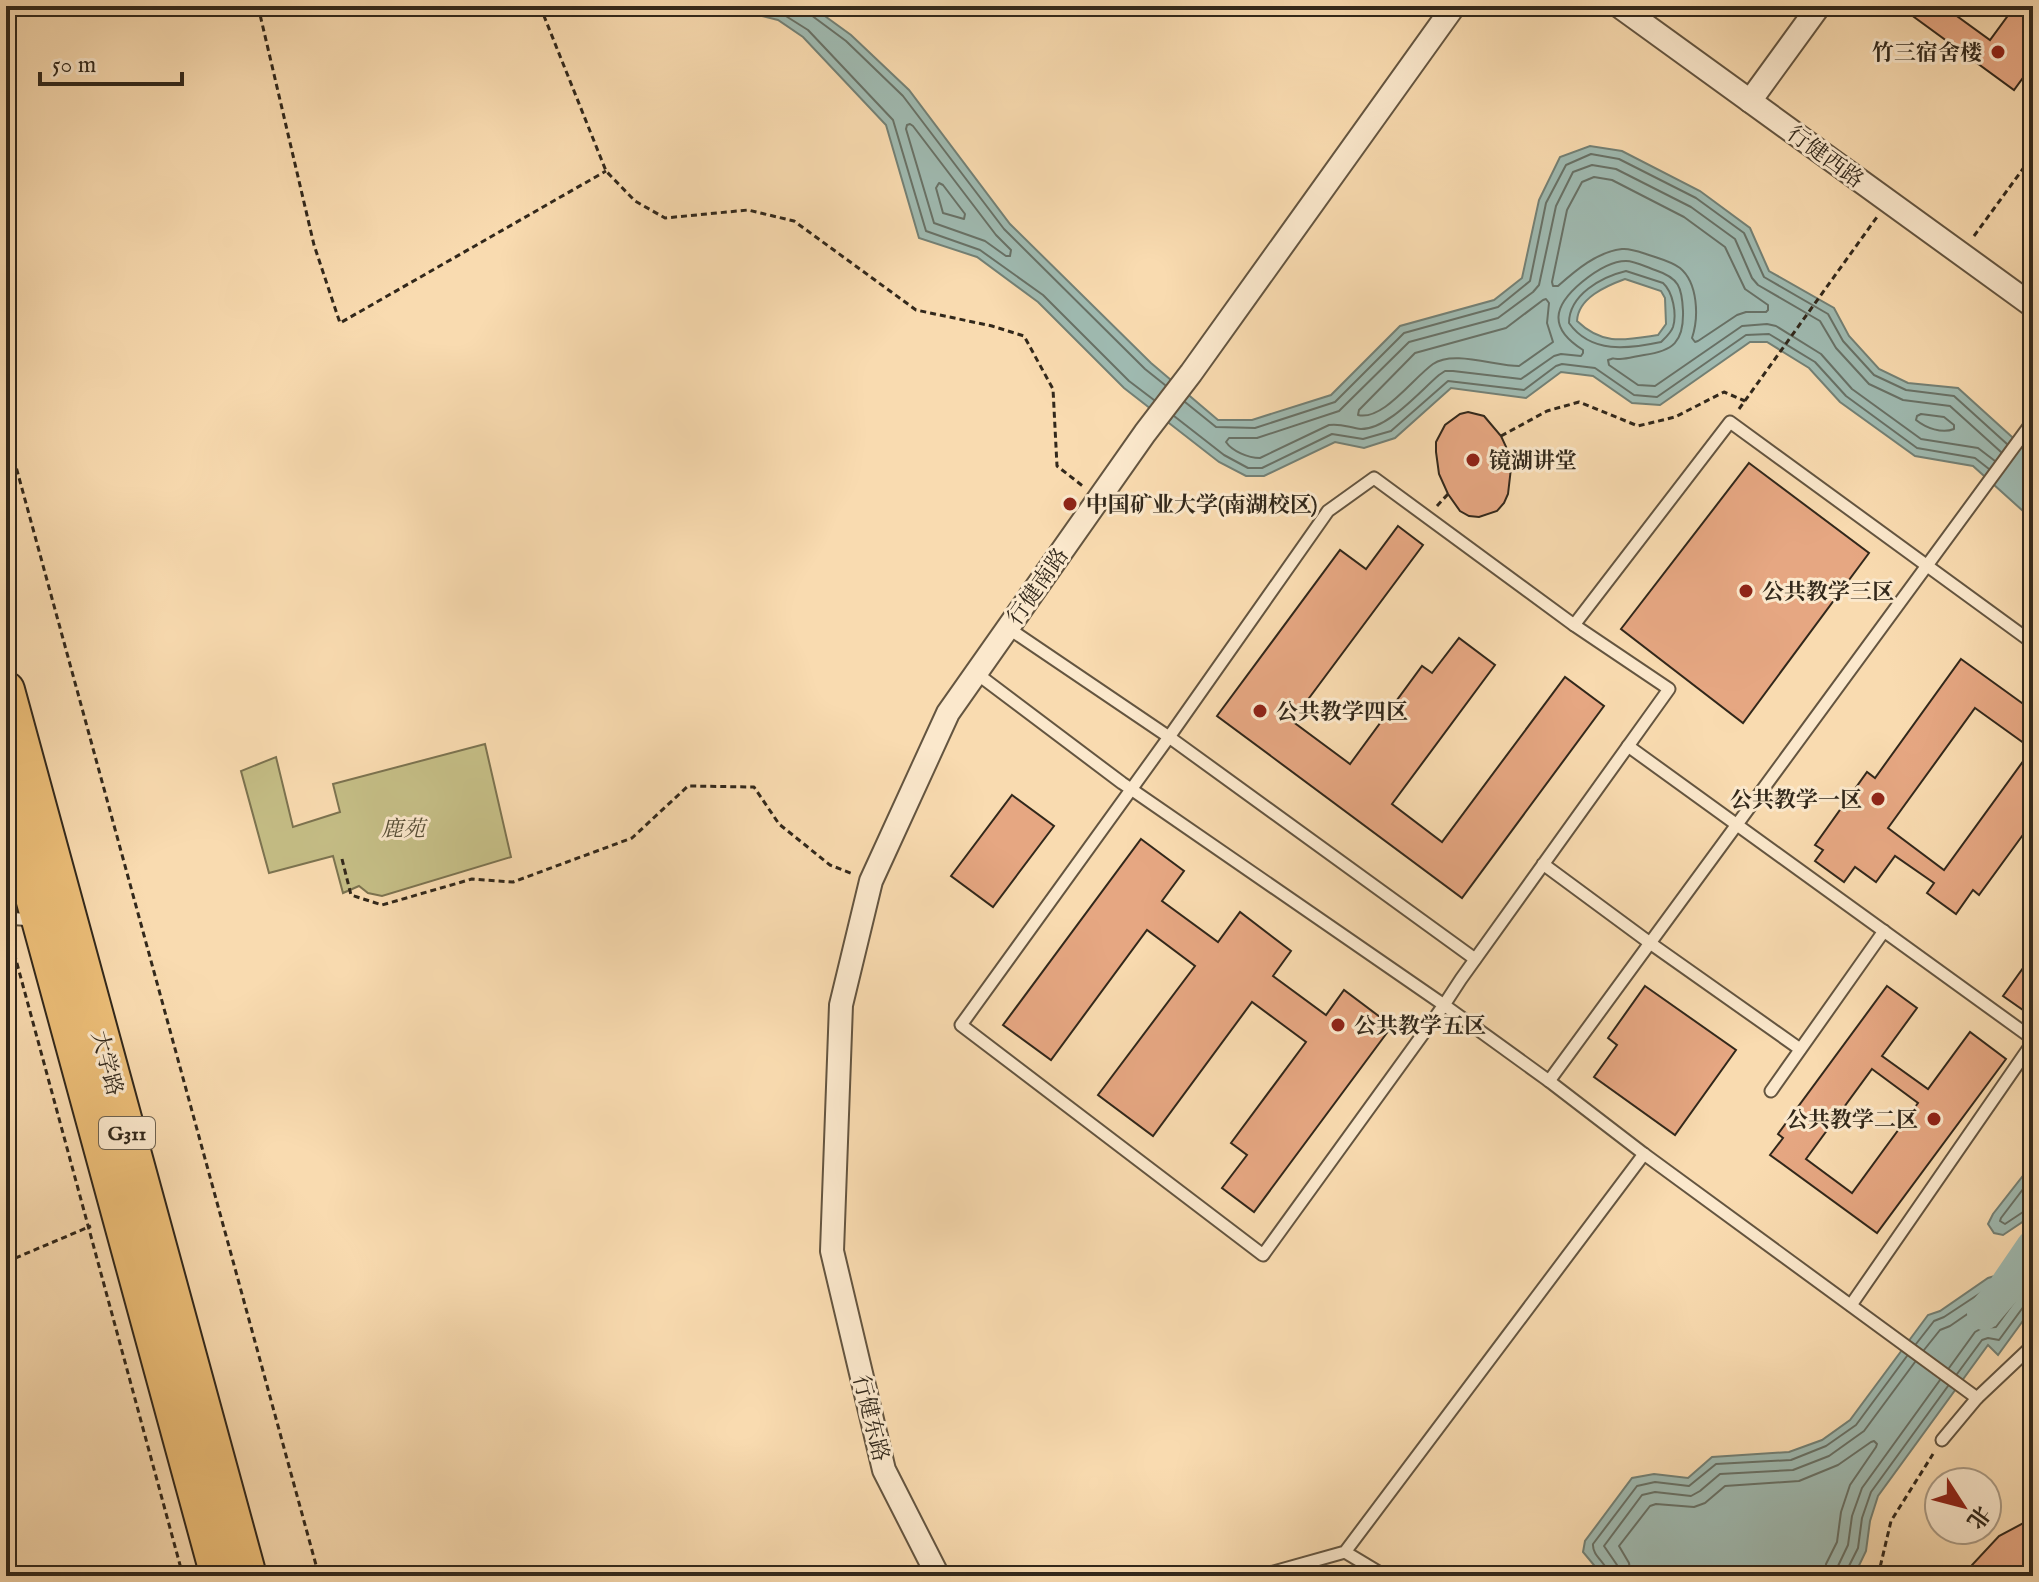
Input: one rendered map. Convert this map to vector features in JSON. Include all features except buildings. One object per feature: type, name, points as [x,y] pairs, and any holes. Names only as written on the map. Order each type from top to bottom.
[{"type":"highway","name":"大学路","points":[[6,690],[248,1576]]},
{"type":"highway","name":"大学路","points":[[6,795],[17,920],[105,1222],[219,1576]]},
{"type":"street","name":"行健南路","points":[[832,1251],[841,1005],[871,881],[948,713],[1145,433],[1454,6]]},
{"type":"street","name":"行健西路","points":[[1619,6],[2033,306]]},
{"type":"street","points":[[1750,101],[1819,6]]},
{"type":"street","name":"行健东路","points":[[832,1251],[884,1470],[938,1576]]},
{"type":"lane","points":[[1549,1081],[2033,421]]},
{"type":"lane","points":[[1574,625],[1730,422],[2033,643]]},
{"type":"lane","points":[[1374,478],[1574,625],[1669,689],[1263,1255],[961,1025],[1328,511],[1374,478]]},
{"type":"lane","points":[[1008,628],[1169,737],[1475,959]]},
{"type":"lane","points":[[976,673],[1131,789],[1549,1081],[1977,1398]]},
{"type":"lane","points":[[1628,746],[2033,1041],[1851,1305]]},
{"type":"lane","points":[[1543,864],[1800,1049]]},
{"type":"lane","points":[[1771,1091],[1884,931]]},
{"type":"lane","points":[[1259,1576],[1345,1552],[1644,1154]]},
{"type":"lane","points":[[1942,1440],[1977,1398],[2033,1345]]},
{"type":"lane","points":[[1345,1552],[1385,1576]]},
{"type":"path","points":[[258,6],[314,245],[340,323],[606,171]]},
{"type":"path","points":[[540,6],[606,171],[635,201],[665,218],[748,210],[794,221],[916,310],[1024,336],[1053,389],[1057,466],[1094,494]]},
{"type":"path","points":[[1961,253],[2033,155]]},
{"type":"path","points":[[1730,422],[1888,201]]},
{"type":"path","points":[[1501,436],[1547,411],[1579,402],[1638,426],[1675,417],[1724,392],[1745,401]]},
{"type":"path","points":[[6,430],[319,1576]]},
{"type":"path","points":[[342,859],[351,895],[382,905],[472,879],[513,882],[632,838],[688,786],[754,787],[779,824],[830,865],[871,881]]},
{"type":"path","points":[[17,920],[105,1222],[183,1576]]},
{"type":"path","points":[[6,1262],[105,1222]]},
{"type":"path","points":[[1878,1576],[1891,1521],[1942,1440]]},
{"type":"green space","name":"鹿苑","points":[[485,744],[511,857],[382,896],[368,893],[359,886],[343,893],[333,856],[269,873],[241,771],[276,757],[293,827],[340,812],[333,784]]},
{"type":"water","points":[[729,6],[811,6],[851,35],[909,90],[1010,224],[1151,363],[1218,420],[1252,420],[1331,395],[1400,326],[1494,300],[1522,278],[1539,200],[1560,157],[1590,146],[1622,151],[1700,191],[1750,228],[1769,271],[1834,308],[1849,336],[1879,369],[1908,383],[1958,388],[2033,456],[2033,520],[1973,466],[1915,456],[1840,402],[1809,368],[1767,342],[1750,342],[1660,405],[1632,403],[1593,376],[1561,372],[1526,398],[1451,388],[1395,438],[1364,448],[1335,442],[1264,476],[1246,476],[1219,462],[1124,388],[1038,302],[977,257],[919,238],[886,125],[803,37],[778,20]],"holes":[[[1625,279],[1661,291],[1665,298],[1666,324],[1658,335],[1605,338],[1577,321],[1588,299]]]},
{"type":"water","points":[[2033,1163],[2033,1216],[2003,1235],[1994,1233],[1988,1224],[1993,1214]]},
{"type":"water","points":[[2033,1274],[2033,1307],[1998,1355],[1988,1345],[1878,1496],[1870,1521],[1866,1551],[1854,1576],[1603,1576],[1583,1552],[1585,1541],[1632,1478],[1654,1474],[1688,1478],[1712,1457],[1789,1452],[1822,1440],[1850,1420],[1928,1315],[1940,1311],[1988,1278],[1998,1275],[2021,1278]]},
{"type":"waterway","points":[[1984,1313],[2033,1247]]},
{"type":"place","name":"竹三宿舍楼","points":[[1998,52]]},
{"type":"place","name":"镜湖讲堂","points":[[1473,460]]},
{"type":"place","name":"中国矿业大学(南湖校区)","points":[[1070,504]]},
{"type":"place","name":"公共教学三区","points":[[1746,591]]},
{"type":"place","name":"公共教学四区","points":[[1260,711]]},
{"type":"place","name":"公共教学一区","points":[[1878,799]]},
{"type":"place","name":"公共教学五区","points":[[1338,1025]]},
{"type":"place","name":"公共教学二区","points":[[1934,1119]]}]
